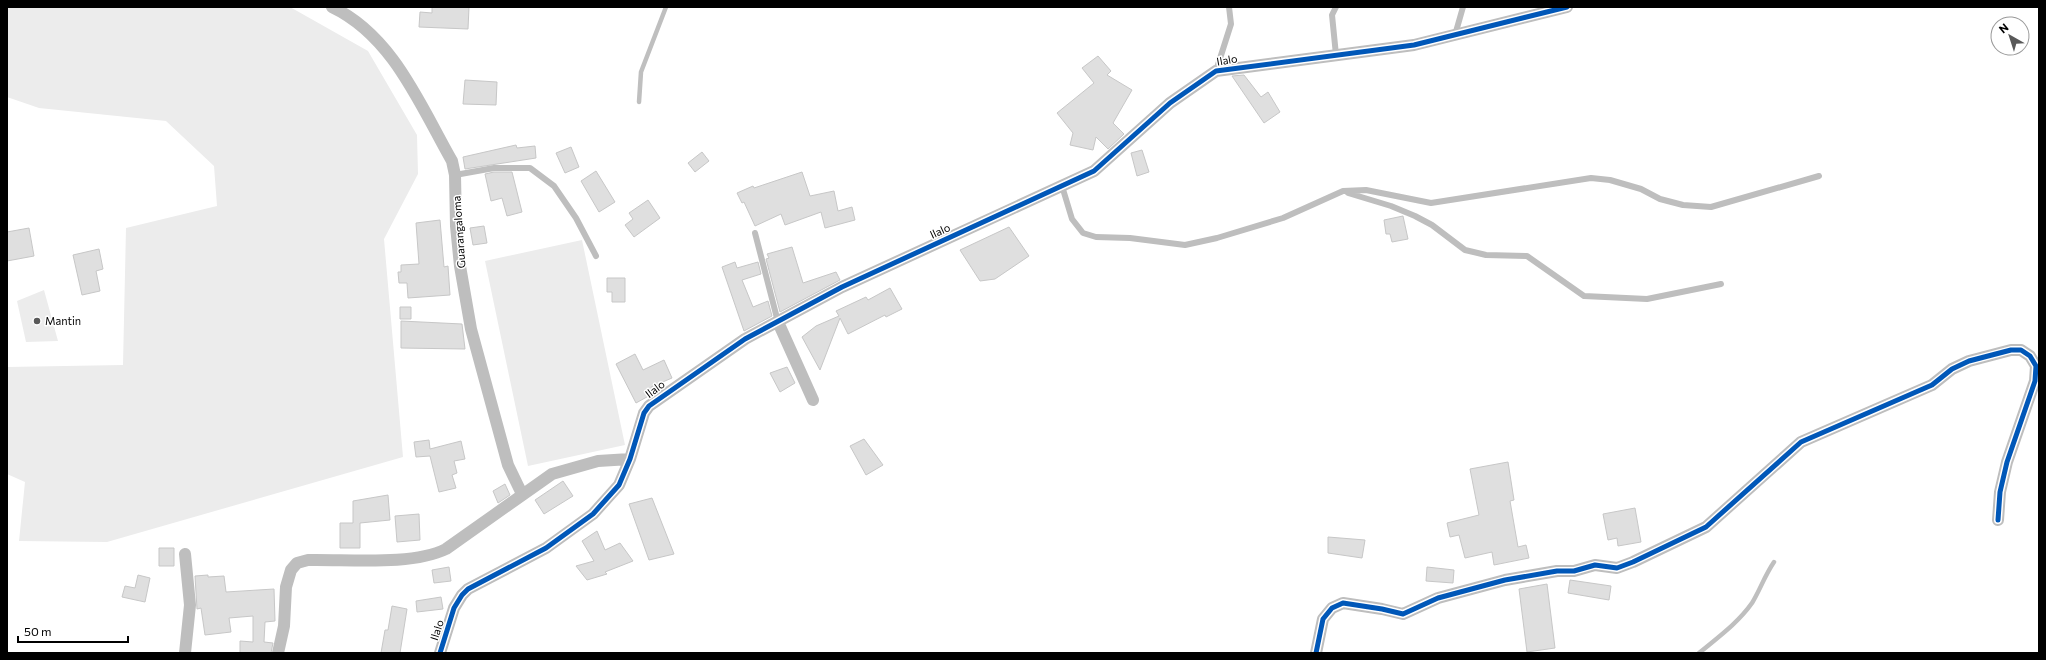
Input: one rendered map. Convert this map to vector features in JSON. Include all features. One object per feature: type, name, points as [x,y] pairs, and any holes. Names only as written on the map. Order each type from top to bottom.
[{"type":"street","name":"Guarangaloma","points":[[332,7],[362,24],[387,50],[452,161],[455,175],[456,226],[471,329],[508,465],[522,494]]},
{"type":"street","name":"Ilalo","points":[[440,653],[454,608],[462,595],[476,584],[546,548],[593,514],[619,485],[630,459],[644,413],[654,400],[745,339],[842,287],[1094,172],[1170,103],[1216,71],[1414,45],[1567,7]]},
{"type":"street","points":[[778,322],[813,400]]},
{"type":"street","points":[[1316,653],[1323,619],[1332,608],[1343,603],[1403,614],[1438,598],[1505,580],[1557,571],[1574,572],[1595,565],[1617,568],[1633,562],[1706,527],[1801,442],[1932,386],[1952,369],[1969,361],[2012,350],[2022,350],[2030,356],[2036,366],[2035,381],[2007,462],[2000,492],[1998,520]]},
{"type":"street","points":[[278,653],[284,626],[286,587],[292,570],[297,563],[308,560],[392,559],[436,554],[446,549],[552,474],[598,461],[630,459]]},
{"type":"street","points":[[185,554],[190,605],[185,653]]},
{"type":"lane","points":[[1216,71],[1231,24],[1229,7]]},
{"type":"lane","points":[[1336,7],[1332,15],[1336,55]]},
{"type":"lane","points":[[1455,36],[1463,7]]},
{"type":"lane","points":[[455,175],[494,168],[530,168],[554,186],[576,218],[596,256]]},
{"type":"lane","points":[[1062,186],[1072,219],[1083,233],[1096,237],[1130,238],[1185,245],[1216,238],[1283,218],[1343,191],[1366,190],[1431,203],[1591,178],[1610,180],[1635,188],[1660,199],[1683,205],[1711,207],[1819,176]]},
{"type":"lane","points":[[1343,191],[1391,206],[1415,216],[1432,225],[1465,250],[1486,255],[1527,256],[1584,296],[1647,299],[1721,284]]},
{"type":"lane","points":[[755,233],[778,322]]},
{"type":"shaded area","points":[[7,7],[290,7],[368,51],[417,135],[418,174],[384,239],[403,457],[107,542],[19,541],[25,482],[7,474],[7,367],[123,365],[126,228],[217,206],[214,166],[166,121],[39,108],[7,97]]},
{"type":"shaded area","points":[[582,240],[625,445],[528,466],[485,261]]},
{"type":"shaded area","name":"Mantin","points":[[44,290],[58,341],[26,342],[17,301]]},
{"type":"building","points":[[432,7],[469,7],[468,29],[419,27],[420,12],[432,13]]},
{"type":"building","points":[[1098,56],[1111,71],[1107,75],[1132,90],[1113,123],[1124,134],[1108,149],[1096,137],[1093,150],[1070,145],[1073,133],[1057,113],[1094,83],[1082,68]]},
{"type":"building","points":[[1244,75],[1261,97],[1268,92],[1280,112],[1264,123],[1232,76]]},
{"type":"building","points":[[465,80],[497,82],[496,105],[463,104]]},
{"type":"building","points":[[516,145],[517,148],[535,146],[536,158],[465,169],[463,157]]},
{"type":"building","points":[[571,147],[579,167],[565,173],[556,153]]},
{"type":"building","points":[[1142,150],[1149,172],[1137,176],[1131,153]]},
{"type":"building","points":[[702,152],[709,161],[695,172],[688,163]]},
{"type":"building","points":[[596,171],[615,202],[599,212],[581,181]]},
{"type":"building","points":[[494,172],[512,172],[522,212],[507,216],[502,198],[491,201],[485,174]]},
{"type":"building","points":[[802,172],[810,196],[834,191],[838,211],[852,207],[855,220],[825,228],[821,212],[785,225],[781,214],[755,226],[744,202],[742,203],[737,193],[753,186],[754,188]]},
{"type":"building","points":[[648,200],[660,218],[634,237],[625,225],[633,219],[629,213]]},
{"type":"building","points":[[1403,216],[1408,239],[1392,242],[1390,234],[1386,234],[1384,220]]},
{"type":"building","points":[[440,220],[444,267],[448,266],[450,295],[408,298],[407,283],[399,283],[398,272],[401,272],[401,265],[419,264],[416,223]]},
{"type":"building","points":[[484,226],[487,243],[473,245],[470,228]]},
{"type":"building","points":[[1009,227],[1029,256],[995,279],[980,281],[960,250]]},
{"type":"building","points":[[29,228],[34,256],[7,261],[7,232]]},
{"type":"building","points":[[792,247],[803,283],[836,272],[840,280],[780,312],[766,259],[769,258],[767,254]]},
{"type":"building","points":[[99,249],[103,269],[96,271],[100,291],[82,295],[73,255]]},
{"type":"building","points":[[735,262],[737,268],[758,262],[761,274],[742,280],[753,307],[768,301],[772,316],[744,331],[722,267]]},
{"type":"building","points":[[607,278],[625,278],[625,302],[612,302],[612,292],[607,292]]},
{"type":"building","points":[[890,288],[902,309],[886,317],[885,315],[848,334],[840,318],[820,370],[802,337],[816,326],[839,316],[836,311],[866,297],[868,300]]},
{"type":"building","points":[[400,307],[411,307],[411,319],[400,319]]},
{"type":"building","points":[[401,321],[462,324],[465,349],[401,348]]},
{"type":"building","points":[[635,354],[643,370],[664,360],[672,378],[651,387],[654,393],[636,403],[616,364]]},
{"type":"building","points":[[787,367],[795,383],[780,392],[770,373]]},
{"type":"building","points":[[864,439],[883,465],[866,475],[850,446]]},
{"type":"building","points":[[429,440],[430,449],[461,441],[465,459],[454,461],[457,473],[452,475],[456,488],[439,492],[430,456],[416,457],[414,442]]},
{"type":"building","points":[[1508,462],[1514,500],[1510,501],[1518,547],[1526,545],[1529,558],[1494,565],[1492,552],[1465,558],[1459,535],[1450,537],[1447,523],[1479,515],[1470,469]]},
{"type":"building","points":[[563,481],[573,496],[544,514],[535,500]]},
{"type":"building","points":[[505,484],[510,495],[498,503],[493,491]]},
{"type":"building","points":[[388,495],[390,520],[360,523],[360,548],[340,548],[340,523],[353,523],[353,501]]},
{"type":"building","points":[[652,498],[674,554],[649,560],[629,504]]},
{"type":"building","points":[[1635,508],[1641,542],[1618,546],[1617,538],[1608,540],[1603,514]]},
{"type":"building","points":[[419,514],[420,540],[397,542],[395,516]]},
{"type":"building","points":[[597,531],[605,550],[620,543],[633,561],[605,572],[607,574],[587,580],[576,566],[594,561],[582,541]]},
{"type":"building","points":[[1328,537],[1365,540],[1362,558],[1328,553]]},
{"type":"building","points":[[159,548],[174,548],[174,566],[159,566]]},
{"type":"building","points":[[449,567],[451,581],[434,583],[432,570]]},
{"type":"building","points":[[1427,567],[1454,570],[1453,583],[1426,581]]},
{"type":"building","points":[[138,575],[150,578],[145,602],[122,597],[125,586],[135,588]]},
{"type":"building","points":[[208,575],[208,577],[224,576],[226,592],[274,589],[275,621],[265,622],[264,642],[273,643],[271,653],[240,653],[240,641],[253,642],[253,616],[229,618],[231,632],[205,635],[201,608],[197,609],[195,576]]},
{"type":"building","points":[[1570,580],[1611,586],[1609,600],[1568,593]]},
{"type":"building","points":[[1547,584],[1555,648],[1527,652],[1519,589]]},
{"type":"building","points":[[441,597],[443,609],[417,612],[416,601]]},
{"type":"building","points":[[392,606],[407,609],[400,653],[381,653],[385,630],[388,630]]},
{"type":"waterway","points":[[639,102],[641,72],[666,7]]},
{"type":"waterway","points":[[1699,653],[1727,630],[1752,603],[1774,562]]},
{"type":"cycle path","points":[[440,653],[454,608],[462,595],[468,589],[546,548],[593,514],[619,485],[630,459],[644,413],[649,406],[745,339],[842,287],[1094,171],[1170,103],[1216,71],[1414,45],[1567,7]]},
{"type":"cycle path","points":[[1316,653],[1323,619],[1332,608],[1343,603],[1403,614],[1438,598],[1505,580],[1557,571],[1574,571],[1595,565],[1617,568],[1633,562],[1706,527],[1801,442],[1932,385],[1952,369],[1969,361],[2011,350],[2021,350],[2030,356],[2036,366],[2035,381],[2007,462],[2000,492],[1998,520]]},
{"type":"place","name":"Mantin","points":[[37,321]]}]
